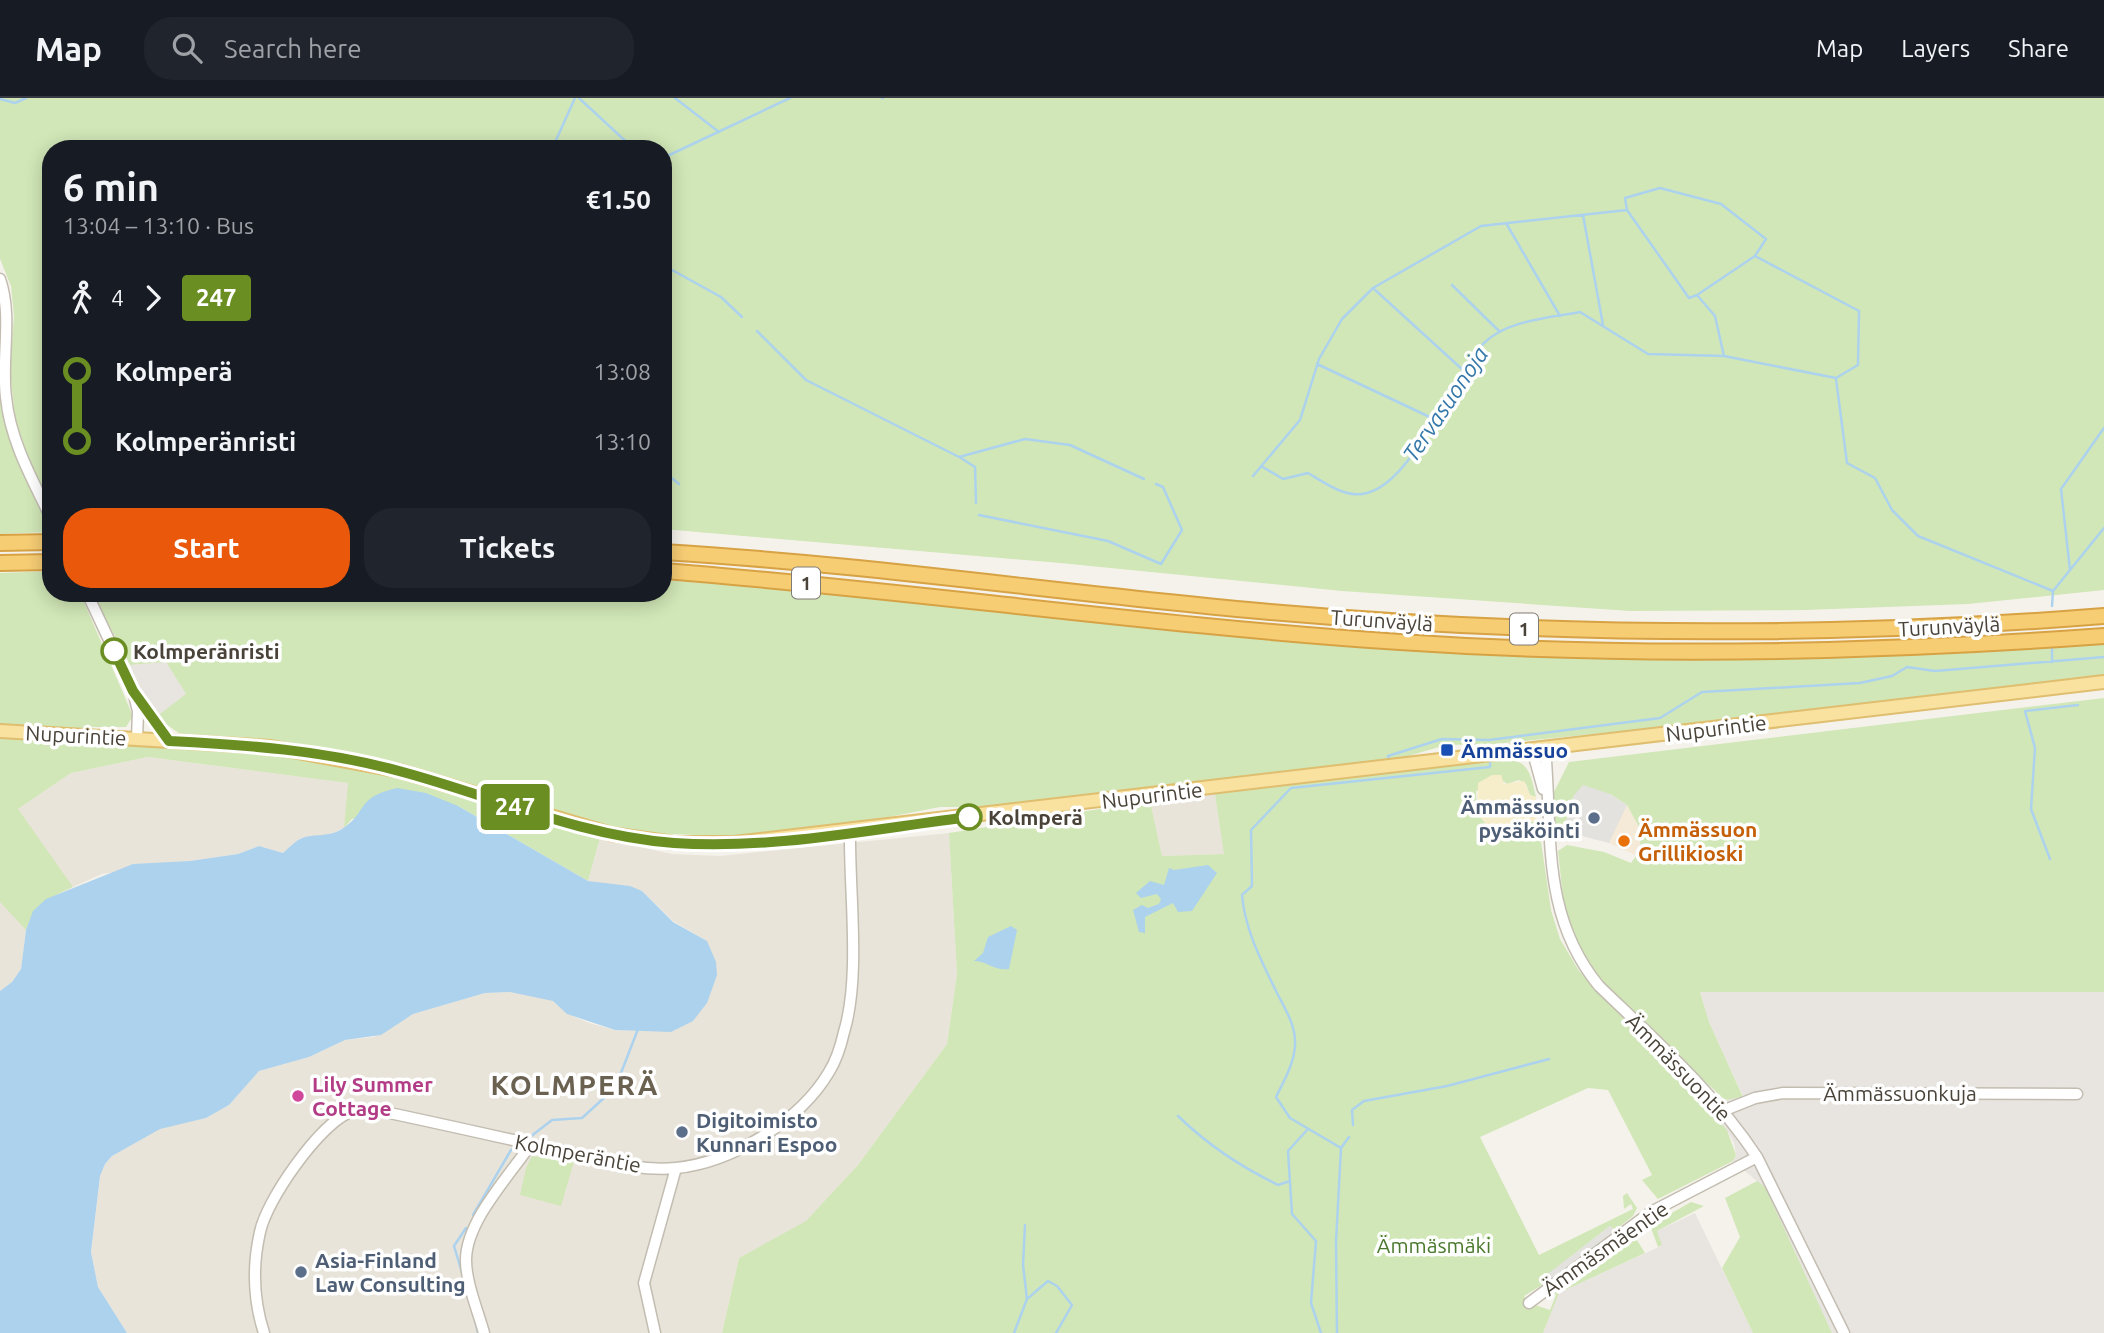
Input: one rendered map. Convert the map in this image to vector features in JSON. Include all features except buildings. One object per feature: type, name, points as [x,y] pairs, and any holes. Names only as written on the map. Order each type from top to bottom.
[{"type":"highway","points":[[0,543],[42,542]]},
{"type":"highway","name":"Turunväylä","points":[[672,553],[777,559],[1269,612],[1518,629],[1885,629],[2104,616]]},
{"type":"highway","points":[[0,564],[42,562]]},
{"type":"highway","name":"Turunväylä","points":[[672,572],[819,584],[1283,632],[1518,649],[1692,652],[1888,649],[2104,636]]},
{"type":"main road","name":"Nupurintie","points":[[0,732],[271,747],[357,761],[588,828],[662,841],[734,843],[2104,682]]},
{"type":"street","points":[[0,279],[6,316],[5,377],[9,419],[42,499]]},
{"type":"street","points":[[90,602],[133,691],[169,741]]},
{"type":"street","points":[[133,691],[138,711],[137,739]]},
{"type":"street","name":"Ämmässuontie","points":[[1538,748],[1546,796],[1558,912],[1582,965],[1725,1110],[1757,1157],[1844,1333]]},
{"type":"street","name":"Kolmperäntie","points":[[264,1333],[254,1286],[261,1228],[272,1204],[299,1164],[341,1116],[352,1111],[380,1111],[631,1166],[676,1168],[707,1161],[759,1138],[811,1096],[830,1071],[845,1030],[851,984],[849,831]]},
{"type":"street","name":"Ämmässuonkuja","points":[[1725,1110],[1755,1098],[1783,1093],[2077,1094]]},
{"type":"street","points":[[484,1333],[466,1260],[470,1240],[475,1224],[531,1144]]},
{"type":"street","name":"Ämmäsmäentie","points":[[1529,1303],[1651,1212],[1757,1157]]},
{"type":"street","points":[[655,1333],[644,1283],[676,1168]]},
{"type":"shaded area","points":[[166,662],[187,695],[156,717],[146,704],[130,665]]},
{"type":"shaded area","points":[[148,757],[349,783],[344,828],[325,837],[301,838],[283,853],[259,846],[238,854],[102,874],[46,899],[26,930],[21,969],[12,982],[0,991],[0,826],[18,809],[71,773]]},
{"type":"shaded area","name":"Ämmässuon pysäköinti","points":[[1583,785],[1610,794],[1627,805],[1609,843],[1563,831],[1574,795]]},
{"type":"shaded area","points":[[1215,794],[1225,854],[1162,856],[1150,801]]},
{"type":"shaded area","points":[[1627,805],[1638,825],[1641,850],[1635,855],[1609,843],[1563,831]]},
{"type":"shaded area","points":[[949,833],[957,974],[947,1044],[858,1165],[806,1222],[739,1258],[722,1333],[127,1333],[98,1287],[91,1252],[100,1176],[105,1164],[112,1156],[160,1128],[206,1118],[229,1105],[259,1071],[309,1057],[345,1040],[374,1037],[413,1014],[485,993],[532,995],[553,1001],[568,1014],[589,1023],[615,1030],[645,1031],[707,941],[673,921],[642,891],[588,881],[600,838],[672,854],[720,856]]},
{"type":"shaded area","points":[[1700,992],[2104,992],[2104,1333],[1832,1333],[1765,1188],[1733,1161],[1736,1155],[1734,1143],[1727,1130],[1708,1111],[1725,1100],[1743,1096],[1709,1022]]},
{"type":"shaded area","points":[[1695,1213],[1753,1333],[1543,1333],[1559,1293],[1661,1246],[1657,1231]]},
{"type":"shaded area","points":[[1610,1226],[1627,1243],[1577,1281],[1570,1272],[1553,1285],[1545,1276]]},
{"type":"green space","points":[[0,98],[2104,98],[2104,590],[1968,604],[1805,610],[1630,611],[1342,591],[1060,563],[672,530],[672,140],[42,140],[42,487],[18,435],[10,371],[14,316],[11,286],[0,259]]},
{"type":"green space","points":[[0,401],[16,458],[42,513],[42,532],[0,534]]},
{"type":"green space","points":[[42,571],[42,602],[84,602],[133,716],[126,727],[93,727],[71,731],[0,728],[0,573]]},
{"type":"green space","points":[[672,581],[826,594],[1232,637],[1412,651],[1708,659],[1906,655],[2104,644],[2104,676],[1725,721],[1494,744],[1446,745],[1398,759],[1007,807],[940,807],[832,828],[728,836],[639,833],[565,817],[387,763],[333,751],[180,734],[156,717],[186,694],[166,662],[130,665],[97,602],[672,602]]},
{"type":"green space","points":[[2104,698],[2104,992],[1700,992],[1709,1022],[1743,1097],[1725,1100],[1659,1040],[1612,992],[1576,943],[1565,912],[1558,851],[1567,845],[1604,852],[1631,863],[1641,849],[1638,825],[1627,805],[1610,794],[1574,795],[1563,831],[1554,828],[1551,798],[1569,762]]},
{"type":"green space","points":[[0,738],[220,748],[350,765],[413,780],[600,838],[588,881],[458,806],[352,819],[344,828],[348,783],[148,757],[71,773],[18,809],[73,887],[38,908],[26,930],[0,902]]},
{"type":"green space","name":"Ämmäsmäki","points":[[1505,758],[1520,762],[1528,771],[1536,797],[1530,795],[1526,784],[1519,780],[1507,784],[1503,781],[1476,791],[1477,814],[1490,828],[1538,821],[1551,910],[1560,939],[1579,971],[1679,1071],[1696,1097],[1727,1130],[1736,1155],[1733,1161],[1658,1199],[1642,1180],[1652,1175],[1608,1090],[1588,1088],[1480,1137],[1539,1255],[1633,1209],[1631,1204],[1624,1209],[1623,1196],[1627,1193],[1637,1208],[1633,1216],[1614,1231],[1610,1226],[1546,1276],[1547,1282],[1524,1296],[1529,1303],[1550,1310],[1556,1295],[1554,1292],[1573,1276],[1578,1281],[1626,1243],[1622,1237],[1629,1234],[1635,1237],[1645,1253],[1559,1293],[1543,1333],[722,1333],[739,1258],[806,1221],[858,1165],[947,1044],[957,974],[949,833],[1150,801],[1162,856],[1224,854],[1215,794]]},
{"type":"green space","points":[[544,1150],[575,1158],[561,1206],[520,1195],[526,1168],[532,1156],[541,1157]]},
{"type":"green space","points":[[1757,1181],[1765,1187],[1832,1333],[1753,1333],[1722,1268],[1740,1237],[1725,1198]]},
{"type":"green space","points":[[1691,1202],[1704,1206],[1657,1231],[1662,1245],[1658,1247],[1651,1228],[1653,1221],[1656,1222]]},
{"type":"sand","points":[[1492,775],[1501,775],[1504,784],[1524,781],[1530,795],[1536,797],[1538,821],[1490,828],[1477,814],[1478,783]]},
{"type":"water","name":"Kolmperä","points":[[397,788],[426,793],[458,806],[588,881],[630,886],[642,891],[673,922],[707,941],[716,962],[717,975],[707,1003],[693,1021],[671,1032],[615,1030],[567,1014],[553,1001],[510,992],[485,993],[413,1014],[381,1035],[345,1040],[309,1057],[259,1071],[229,1105],[206,1118],[160,1129],[112,1156],[105,1164],[100,1176],[91,1252],[98,1287],[127,1333],[0,1333],[0,991],[12,982],[21,969],[26,930],[33,911],[46,899],[133,864],[190,861],[238,854],[259,846],[283,853],[300,839],[331,834],[342,829],[374,796]]},
{"type":"water","points":[[1208,865],[1217,873],[1192,911],[1178,912],[1173,903],[1145,917],[1145,933],[1139,932],[1133,910],[1142,905],[1148,908],[1159,904],[1161,899],[1157,894],[1141,898],[1136,893],[1150,881],[1164,885],[1169,868],[1174,870]]},
{"type":"water","points":[[1011,926],[1017,930],[1009,969],[999,969],[974,961],[983,953],[988,937]]},
{"type":"waterway","points":[[0,99],[15,103],[26,98]]},
{"type":"waterway","points":[[556,140],[575,98]]},
{"type":"waterway","points":[[579,98],[624,140]]},
{"type":"waterway","points":[[675,98],[719,132]]},
{"type":"waterway","points":[[672,154],[790,98]]},
{"type":"waterway","points":[[1253,476],[1300,420],[1319,359],[1342,319],[1373,288],[1481,226],[1627,210],[1625,198],[1660,188],[1721,204],[1766,239],[1755,256],[1859,311],[1858,365],[1836,378]]},
{"type":"waterway","points":[[1627,210],[1689,298],[1697,295],[1715,316],[1724,356]]},
{"type":"waterway","points":[[1583,215],[1603,325]]},
{"type":"waterway","points":[[1506,223],[1560,316]]},
{"type":"waterway","points":[[1697,295],[1755,256]]},
{"type":"waterway","points":[[672,270],[721,297],[742,317]]},
{"type":"waterway","points":[[1452,285],[1500,332]]},
{"type":"waterway","points":[[1373,288],[1464,371]]},
{"type":"waterway","name":"Tervasuonoja","points":[[1261,466],[1283,479],[1308,473],[1344,492],[1367,493],[1385,484],[1401,469],[1431,426],[1471,359],[1493,335],[1504,329],[1543,318],[1580,312],[1648,354],[1724,356],[1836,378]]},
{"type":"waterway","points":[[757,331],[806,380],[959,457],[1025,439],[1070,445],[1144,479]]},
{"type":"waterway","points":[[1317,364],[1434,419]]},
{"type":"waterway","name":"Tervasuonoja","points":[[1836,379],[1847,463],[1875,478],[1892,510],[1918,536],[2053,591]]},
{"type":"waterway","points":[[2070,570],[2061,489],[2104,428]]},
{"type":"waterway","points":[[961,458],[975,467],[976,503]]},
{"type":"waterway","points":[[672,478],[679,484]]},
{"type":"waterway","points":[[979,515],[1108,541],[1161,564],[1182,530],[1163,487],[1156,484]]},
{"type":"waterway","points":[[2053,591],[2104,528]]},
{"type":"waterway","points":[[2052,606],[2053,591]]},
{"type":"waterway","points":[[2052,649],[2052,662]]},
{"type":"waterway","points":[[1389,759],[1388,756],[1442,739],[1489,740],[1660,718],[1702,692],[1860,683],[1892,676],[1907,667],[1935,671],[2104,657]]},
{"type":"waterway","points":[[2050,859],[2031,809],[2035,748],[2025,711],[2078,705]]},
{"type":"waterway","points":[[1341,1148],[1290,1118],[1276,1097],[1292,1063],[1295,1035],[1246,920],[1242,895],[1252,886],[1251,830],[1291,788],[1490,767],[1490,762]]},
{"type":"waterway","points":[[530,1137],[552,1120],[582,1118],[605,1097],[621,1073],[638,1029]]},
{"type":"waterway","points":[[1353,1125],[1352,1110],[1364,1101],[1447,1086],[1549,1059]]},
{"type":"waterway","points":[[1178,1116],[1225,1155],[1278,1185],[1290,1181]]},
{"type":"waterway","points":[[1307,1130],[1288,1151],[1292,1214],[1316,1241],[1311,1303],[1321,1333]]},
{"type":"waterway","points":[[1337,1333],[1336,1242],[1341,1148],[1349,1137]]},
{"type":"waterway","points":[[473,1215],[511,1150],[523,1147]]},
{"type":"waterway","points":[[1014,1333],[1027,1299],[1023,1265],[1025,1225]]},
{"type":"waterway","points":[[464,1279],[454,1246],[466,1228]]},
{"type":"waterway","points":[[1027,1299],[1048,1281],[1057,1286],[1072,1305],[1056,1333]]},
{"type":"waterway","points":[[474,1316],[478,1333]]},
{"type":"bus line","name":"247","points":[[114,651],[133,691],[169,741],[271,747],[357,761],[400,771],[542,816],[611,834],[674,843],[734,843],[969,817]]},
{"type":"place","name":"Kolmperänristi","points":[[114,651]]},
{"type":"place","name":"Ämmässuo","points":[[1447,750]]},
{"type":"place","name":"Kolmperä","points":[[969,817]]},
{"type":"place","name":"Ämmässuon pysäköinti","points":[[1594,818]]},
{"type":"place","name":"Ämmässuon Grillikioski","points":[[1624,841]]},
{"type":"place","name":"Lily Summer Cottage","points":[[298,1096]]},
{"type":"place","name":"Digitoimisto Kunnari Espoo","points":[[682,1132]]},
{"type":"place","name":"Asia-Finland Law Consulting","points":[[301,1272]]},
{"type":"district","name":"KOLMPERÄ","points":[[575,1084]]}]
